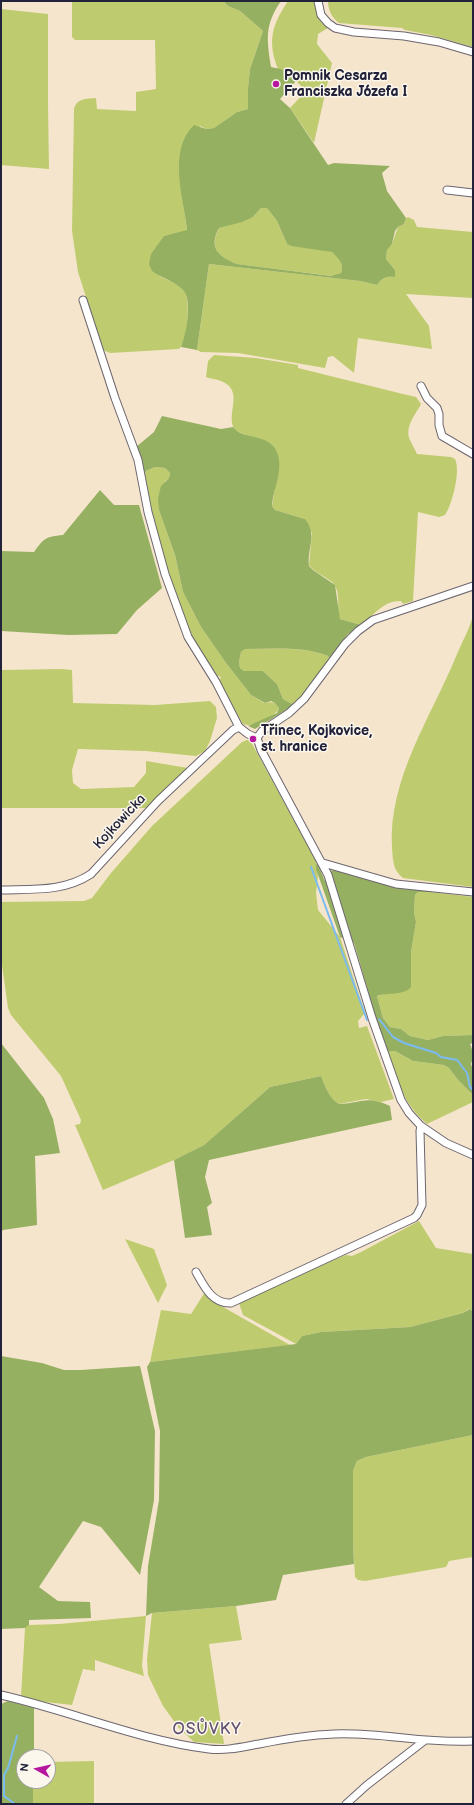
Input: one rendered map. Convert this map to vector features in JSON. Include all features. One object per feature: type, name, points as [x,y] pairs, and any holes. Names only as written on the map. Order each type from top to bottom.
[{"type":"street","points":[[318,1],[322,15],[328,23],[335,28],[354,32],[404,36],[439,42],[473,52]]},
{"type":"street","points":[[447,190],[473,194]]},
{"type":"street","points":[[83,300],[117,404],[138,460],[148,512],[165,574],[188,637],[216,682],[239,727],[248,734],[257,738],[261,750],[323,863],[397,1092],[409,1113],[422,1126],[446,1143],[473,1155]]},
{"type":"street","points":[[421,386],[427,398],[437,408],[442,436],[473,454]]},
{"type":"street","points":[[257,738],[262,731],[289,713],[304,699],[345,644],[358,631],[373,620],[473,586]]},
{"type":"street","name":"Kojkowicka","points":[[1,890],[59,888],[80,882],[91,874],[158,801],[233,730],[239,727]]},
{"type":"street","points":[[323,863],[396,884],[473,892]]},
{"type":"street","points":[[196,1272],[209,1294],[221,1302],[231,1303],[414,1218],[422,1205],[420,1131],[422,1126]]},
{"type":"street","points":[[1,1695],[148,1737],[225,1750],[294,1738],[335,1734],[370,1735],[424,1741],[473,1741]]},
{"type":"street","points":[[346,1804],[367,1785],[424,1741]]},
{"type":"green space","points":[[72,1],[223,1],[228,6],[240,11],[263,31],[250,69],[248,109],[237,112],[214,128],[206,129],[200,126],[182,195],[187,231],[164,236],[159,276],[182,288],[186,296],[187,303],[188,320],[185,338],[179,349],[110,353],[103,350],[78,272],[72,231],[75,105],[85,99],[96,98],[97,109],[136,111],[136,92],[156,89],[155,40],[75,40],[72,37]]},
{"type":"green space","points":[[223,1],[281,1],[269,25],[268,48],[271,67],[285,70],[296,81],[280,99],[290,108],[328,165],[334,163],[390,166],[382,173],[387,191],[406,218],[404,224],[398,227],[395,231],[392,244],[387,250],[386,259],[395,270],[395,277],[384,278],[377,285],[360,281],[209,264],[197,350],[181,347],[188,318],[188,302],[186,295],[176,284],[152,271],[149,264],[151,254],[164,236],[187,230],[179,176],[181,148],[186,136],[194,125],[206,129],[214,128],[237,112],[248,109],[250,69],[263,31],[240,11],[228,6]],"holes":[[[261,208],[267,208],[277,221],[287,244],[291,246],[332,252],[339,259],[342,267],[341,273],[331,276],[237,264],[220,255],[215,246],[216,235],[219,228],[242,222],[253,217]]]},
{"type":"green space","points":[[288,1],[316,1],[321,20],[328,28],[318,34],[317,44],[332,63],[314,143],[290,108],[306,91],[285,70],[278,69],[273,50],[272,42],[275,26]]},
{"type":"green space","points":[[328,1],[473,1],[473,47],[402,28],[339,23],[331,14]]},
{"type":"green space","points":[[1,9],[48,14],[49,169],[1,165]]},
{"type":"green space","points":[[262,207],[267,208],[277,221],[287,244],[317,248],[332,252],[341,261],[341,273],[332,276],[237,264],[220,255],[215,246],[216,235],[219,228],[253,217]]},
{"type":"green space","points":[[408,217],[414,220],[417,227],[473,232],[473,298],[406,294],[429,326],[432,349],[358,338],[354,373],[333,356],[328,357],[325,368],[238,353],[201,352],[197,350],[209,264],[360,281],[377,285],[384,278],[395,277],[395,270],[386,259],[387,249],[392,244],[398,227],[404,224],[406,218]]},
{"type":"green space","points":[[214,355],[256,358],[298,365],[298,368],[416,397],[421,404],[411,421],[408,430],[411,442],[417,454],[451,457],[455,459],[457,471],[453,496],[445,515],[439,517],[418,512],[413,601],[403,604],[401,601],[389,603],[379,609],[361,625],[340,619],[338,610],[338,595],[335,586],[332,582],[309,565],[312,533],[305,519],[275,510],[272,506],[279,462],[276,450],[235,430],[232,424],[234,397],[232,391],[228,385],[221,381],[206,377],[208,361]]},
{"type":"green space","points":[[162,416],[221,429],[233,427],[242,434],[267,441],[272,445],[276,450],[278,457],[279,471],[272,506],[275,510],[305,519],[311,530],[309,566],[335,585],[340,619],[361,625],[348,634],[329,658],[328,656],[318,653],[298,649],[245,649],[241,652],[239,662],[240,668],[244,671],[263,671],[277,684],[283,699],[294,705],[255,729],[248,726],[277,713],[279,708],[271,701],[265,703],[251,695],[201,627],[183,592],[175,555],[159,510],[158,498],[161,486],[169,478],[170,473],[165,468],[155,467],[146,471],[144,477],[136,447],[154,432]]},
{"type":"green space","points":[[155,467],[165,468],[170,473],[169,478],[165,481],[159,510],[175,555],[183,592],[201,627],[251,695],[264,703],[273,702],[278,706],[279,708],[276,712],[268,719],[252,725],[243,724],[218,683],[221,677],[215,675],[197,646],[179,608],[153,522],[144,477],[146,471]]},
{"type":"green space","points":[[100,490],[114,505],[139,505],[162,588],[137,610],[117,634],[68,635],[1,631],[1,551],[34,552],[46,539],[63,535]]},
{"type":"green space","points":[[473,615],[473,887],[403,878],[395,868],[392,853],[393,822],[397,797],[404,772],[424,724],[447,677]]},
{"type":"green space","points":[[245,649],[298,649],[318,653],[328,656],[329,658],[309,688],[294,705],[283,699],[277,684],[263,671],[244,671],[240,668],[239,662],[241,652]]},
{"type":"green space","points":[[1,670],[72,670],[73,703],[155,705],[210,701],[216,707],[217,718],[210,741],[205,751],[196,756],[146,751],[78,749],[72,770],[73,783],[81,789],[134,787],[146,773],[146,761],[188,768],[147,808],[1,808]]},
{"type":"green space","points":[[250,740],[316,861],[318,876],[316,893],[318,910],[340,937],[365,1013],[358,1021],[359,1028],[367,1026],[394,1099],[381,1102],[366,1099],[339,1104],[330,1095],[321,1076],[270,1087],[204,1145],[174,1160],[103,1190],[75,1125],[80,1124],[81,1120],[61,1076],[11,1015],[8,1008],[1,958],[1,902],[84,901],[92,898],[111,873],[152,826],[242,742]]},
{"type":"green space","points":[[316,864],[318,865],[325,881],[331,871],[335,869],[431,890],[431,892],[418,892],[415,895],[414,912],[416,922],[411,952],[411,987],[401,993],[377,996],[383,1018],[390,1027],[401,1029],[410,1036],[428,1040],[443,1036],[473,1035],[473,1043],[470,1044],[473,1054],[471,1064],[473,1070],[473,1095],[458,1080],[449,1068],[444,1065],[413,1061],[395,1051],[386,1052],[354,943],[340,937],[316,869]]},
{"type":"green space","points":[[418,892],[473,897],[473,1035],[443,1036],[428,1040],[410,1036],[401,1029],[390,1027],[383,1018],[377,996],[411,987],[411,952],[416,922],[414,912],[415,895]]},
{"type":"green space","points":[[1,1043],[44,1098],[53,1119],[60,1153],[35,1156],[37,1225],[3,1230],[1,1232]]},
{"type":"green space","points":[[395,1051],[413,1061],[444,1065],[449,1068],[458,1080],[473,1095],[473,1102],[427,1124],[412,1109],[398,1082],[386,1052]]},
{"type":"green space","points":[[321,1076],[330,1095],[339,1104],[364,1100],[376,1101],[390,1106],[392,1120],[209,1160],[205,1177],[212,1203],[207,1207],[212,1235],[185,1238],[174,1160],[204,1145],[270,1087]]},
{"type":"green space","points":[[419,1221],[436,1248],[473,1254],[473,1312],[469,1309],[463,1313],[410,1327],[321,1332],[302,1336],[296,1344],[243,1315],[239,1303],[300,1274],[346,1255],[352,1256],[361,1252]]},
{"type":"green space","points":[[125,1239],[154,1249],[167,1285],[158,1303]]},
{"type":"green space","points":[[205,1292],[216,1303],[290,1345],[150,1362],[161,1310],[191,1314]]},
{"type":"green space","points":[[470,1309],[473,1312],[473,1435],[366,1457],[357,1461],[353,1471],[354,1564],[283,1575],[276,1600],[236,1606],[152,1613],[146,1616],[148,1566],[159,1500],[160,1431],[147,1367],[150,1362],[296,1344],[302,1336],[321,1332],[410,1327],[463,1313]]},
{"type":"green space","points":[[1,1356],[42,1363],[64,1370],[140,1366],[155,1431],[154,1500],[140,1575],[101,1527],[83,1521],[39,1587],[58,1601],[90,1602],[91,1618],[29,1620],[29,1625],[25,1628],[1,1629]]},
{"type":"green space","points":[[473,1435],[473,1557],[449,1561],[446,1567],[365,1581],[358,1580],[355,1577],[353,1540],[353,1471],[357,1461],[366,1457]]},
{"type":"green space","points":[[236,1606],[242,1640],[209,1644],[224,1744],[194,1742],[179,1728],[163,1706],[148,1675],[147,1659],[152,1613]]},
{"type":"green space","points":[[146,1616],[142,1666],[144,1676],[95,1660],[95,1671],[83,1669],[72,1705],[37,1701],[21,1696],[25,1628],[29,1625],[59,1624]]},
{"type":"green space","points":[[8,1701],[34,1708],[34,1749],[16,1749],[16,1789],[33,1789],[33,1804],[1,1804],[1,1704]]},
{"type":"green space","points":[[94,1761],[94,1804],[33,1804],[33,1789],[56,1789],[56,1762]]},
{"type":"waterway","points":[[311,867],[367,1020]]},
{"type":"waterway","points":[[379,1019],[393,1037],[404,1043],[436,1053],[441,1057],[457,1060],[467,1073],[470,1087],[473,1090]]},
{"type":"waterway","points":[[15,1804],[4,1796],[4,1775],[8,1768],[17,1736]]},
{"type":"place","name":"Pomnik Cesarza Franciszka Józefa I","points":[[276,84]]},
{"type":"place","name":"Třinec, Kojkovice, st. hranice","points":[[253,739]]},
{"type":"district","name":"OSŮVKY","points":[[207,1730]]}]
